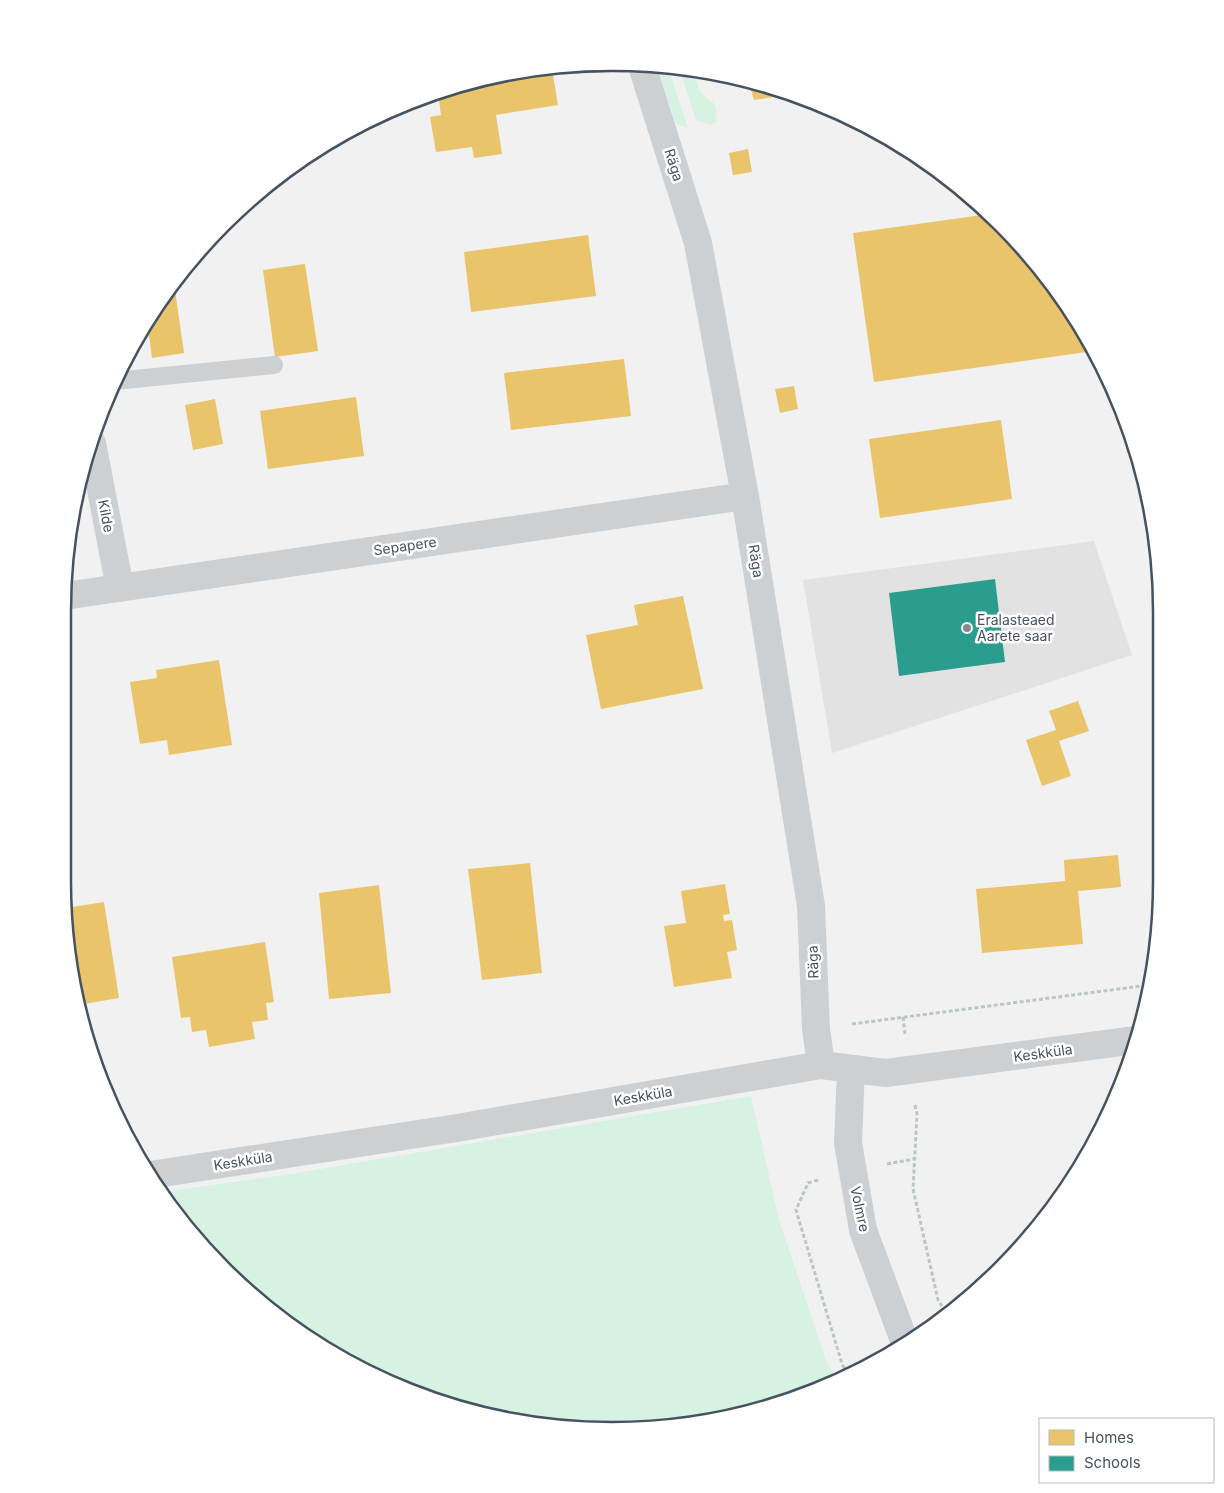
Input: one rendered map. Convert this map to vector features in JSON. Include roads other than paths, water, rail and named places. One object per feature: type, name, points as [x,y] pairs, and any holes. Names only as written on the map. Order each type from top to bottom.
[{"type":"street","name":"Räga","points":[[644,72],[698,243],[746,496],[811,906],[816,1029],[821,1065]]},
{"type":"street","name":"Kilde","points":[[95,456],[120,588]]},
{"type":"street","name":"Sepapere","points":[[71,595],[746,496]]},
{"type":"street","name":"Keskküla","points":[[158,1174],[457,1128],[821,1065],[886,1073],[1128,1041]]},
{"type":"street","name":"Volmre","points":[[851,1069],[848,1143],[864,1230],[903,1337]]},
{"type":"lane","points":[[124,380],[274,366]]},
{"type":"place","name":"Eralasteaed Aarete saar","points":[[967,628]]}]
